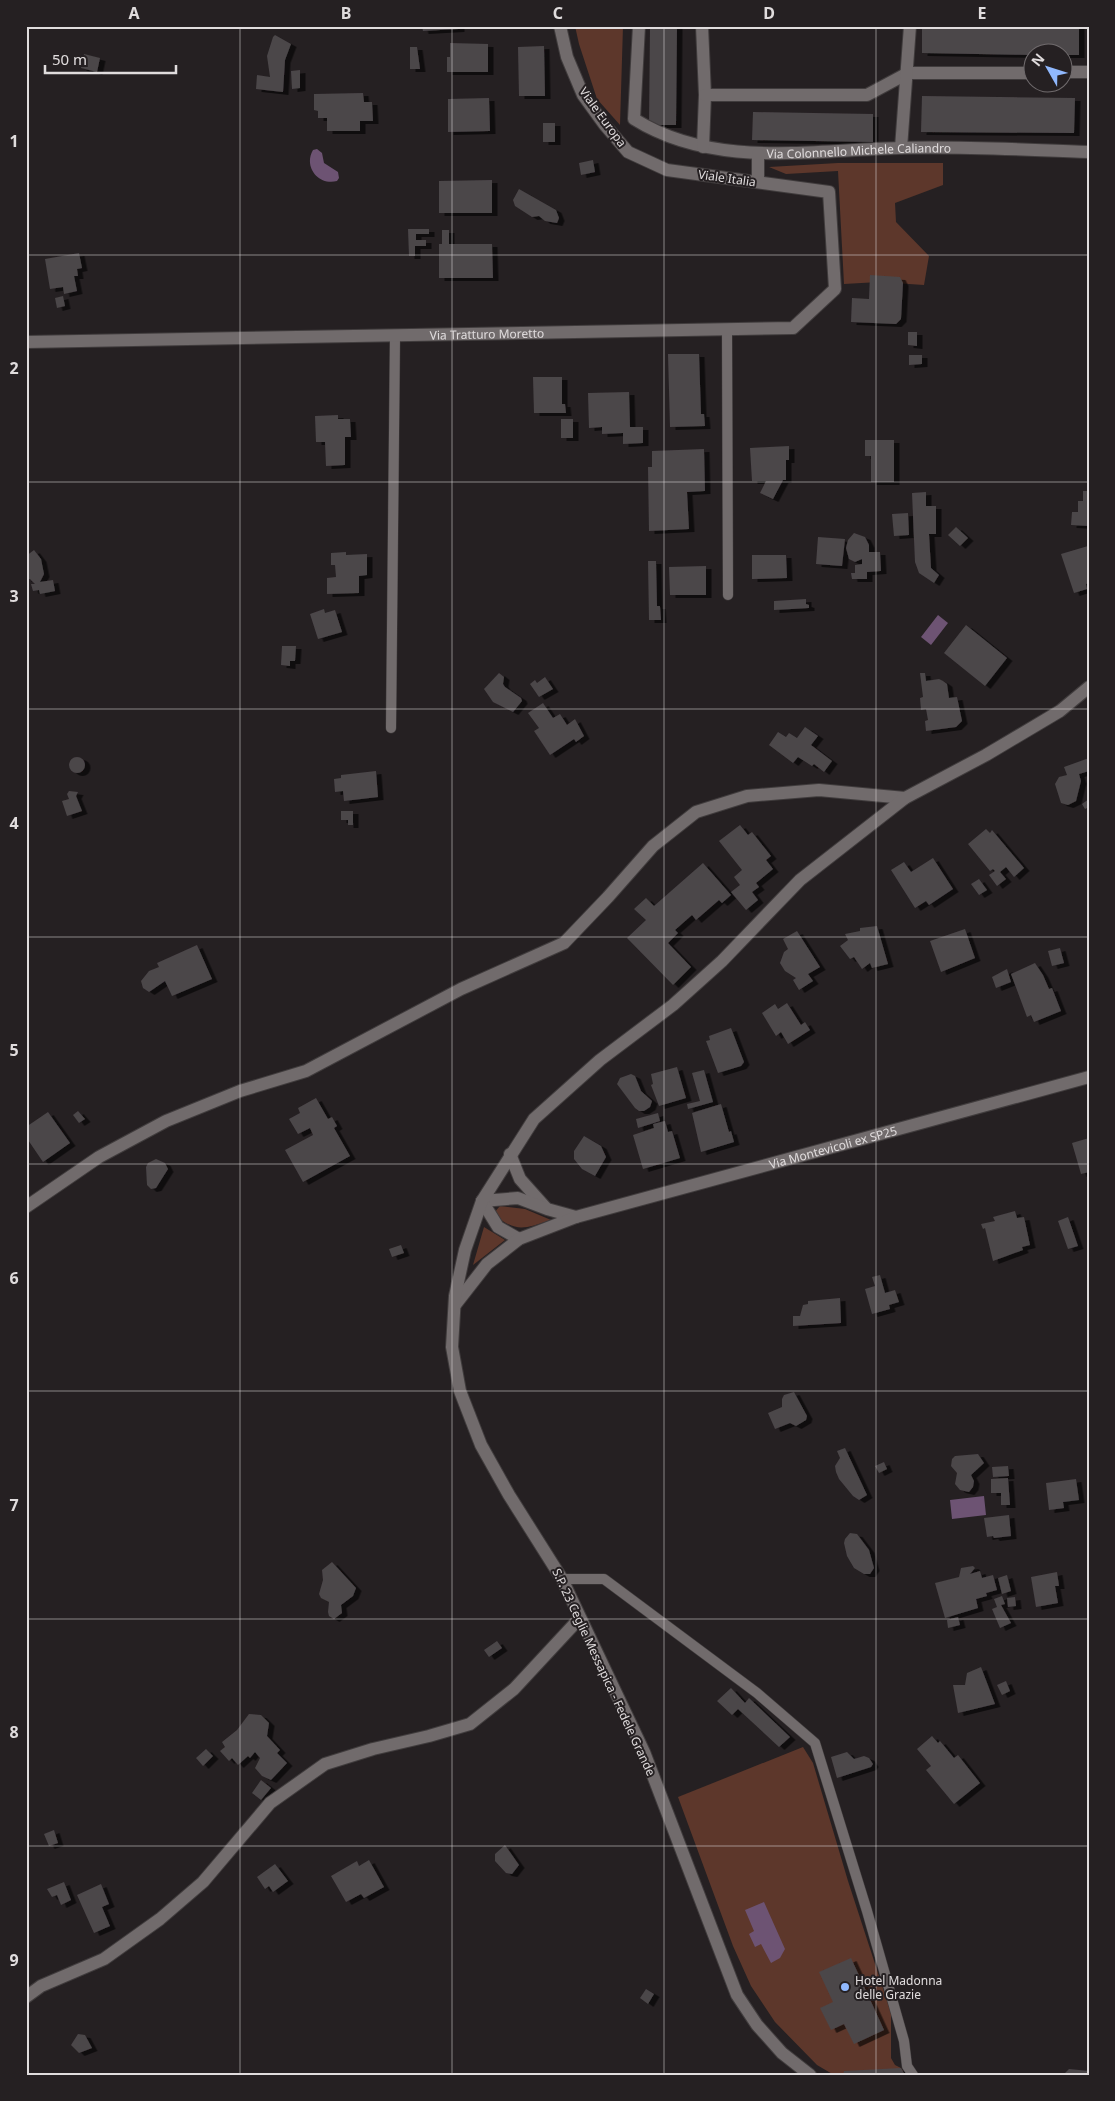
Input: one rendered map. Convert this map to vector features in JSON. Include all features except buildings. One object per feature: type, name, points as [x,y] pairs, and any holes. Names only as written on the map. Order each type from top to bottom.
[{"type":"street","name":"Viale Europa","points":[[560,26],[567,57],[583,94],[604,124],[628,152]]},
{"type":"street","name":"Via Colonnello Michele Caliandro","points":[[639,26],[634,119],[653,131],[703,147],[758,154],[901,148],[1089,152]]},
{"type":"street","points":[[702,26],[705,95],[703,147]]},
{"type":"street","points":[[901,148],[910,26]]},
{"type":"street","points":[[1072,72],[1089,72]]},
{"type":"street","points":[[705,95],[867,95],[908,73],[1022,73]]},
{"type":"street","name":"Viale Italia","points":[[628,152],[667,170],[829,192]]},
{"type":"street","points":[[758,154],[758,182]]},
{"type":"street","name":"Via Tratturo Moretto","points":[[26,342],[792,328],[835,289],[829,192]]},
{"type":"street","name":"S.P. 23 Ceglie Messapica - Fedele Grande","points":[[810,2075],[782,2053],[757,2024],[737,1995],[644,1752],[562,1579],[480,1445],[460,1391],[452,1347],[455,1306],[465,1250],[482,1201],[510,1154],[534,1119],[600,1060],[680,999],[722,961],[800,880],[905,798],[986,755],[1060,711],[1089,686]]},
{"type":"street","points":[[26,1207],[99,1157],[166,1121],[240,1091],[306,1071],[461,989],[564,943],[608,898],[653,846],[696,812],[747,796],[819,790],[905,798]]},
{"type":"street","name":"Via Montevicoli ex SP25","points":[[455,1306],[487,1264],[519,1239],[576,1217],[1089,1077]]},
{"type":"street","points":[[510,1154],[520,1179],[547,1209]]},
{"type":"street","points":[[519,1239],[498,1227],[482,1201],[518,1198],[576,1217]]},
{"type":"street","points":[[26,1997],[41,1986],[104,1959],[160,1919],[203,1882],[270,1803],[325,1764],[373,1749],[470,1724],[514,1689],[580,1619]]},
{"type":"lane","points":[[727,329],[728,595]]},
{"type":"lane","points":[[392,728],[395,335]]},
{"type":"lane","points":[[562,1579],[604,1578],[757,1693],[815,1743],[867,1911],[899,2023],[904,2041],[907,2066],[913,2075]]},
{"type":"shaded area","points":[[575,26],[623,26],[620,125],[597,99]]},
{"type":"shaded area","points":[[317,149],[322,153],[324,163],[338,172],[339,178],[337,181],[324,181],[314,174],[311,169],[310,156],[313,150]]},
{"type":"shaded area","points":[[838,163],[943,163],[943,185],[895,203],[896,222],[929,256],[924,285],[879,282],[844,284],[838,171],[786,174],[769,167]]},
{"type":"shaded area","points":[[938,615],[948,623],[931,645],[921,637]]},
{"type":"shaded area","points":[[500,1206],[525,1209],[551,1220],[534,1226],[515,1227],[493,1214]]},
{"type":"shaded area","points":[[484,1227],[505,1240],[473,1265]]},
{"type":"shaded area","points":[[984,1496],[986,1515],[952,1519],[950,1500]]},
{"type":"shaded area","points":[[803,1747],[813,1763],[848,1881],[891,2013],[891,2058],[905,2075],[834,2075],[817,2065],[775,2022],[751,1986],[733,1946],[678,1797]]},
{"type":"shaded area","points":[[764,1902],[785,1949],[780,1958],[771,1963],[761,1944],[755,1947],[749,1934],[754,1931],[745,1910]]},
{"type":"place","name":"Hotel Madonna delle Grazie","points":[[845,1987]]}]
